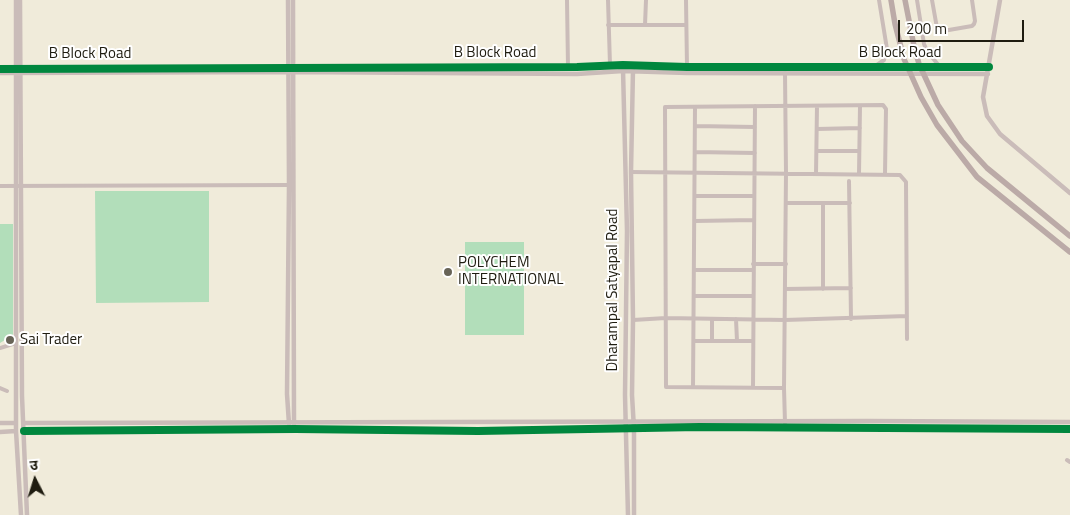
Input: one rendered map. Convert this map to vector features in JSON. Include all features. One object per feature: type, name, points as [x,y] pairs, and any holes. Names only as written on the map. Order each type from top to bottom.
[{"type":"main road","points":[[891,0],[904,59],[921,97],[937,125],[977,177],[1070,252]]},
{"type":"main road","points":[[905,0],[919,64],[938,105],[962,141],[987,168],[1070,236]]},
{"type":"street","points":[[16,0],[22,386],[27,515]]},
{"type":"street","points":[[18,71],[20,0]]},
{"type":"street","points":[[288,0],[291,70]]},
{"type":"street","points":[[289,429],[291,423],[287,326],[293,0]]},
{"type":"street","points":[[567,0],[568,67]]},
{"type":"street","points":[[608,0],[610,65]]},
{"type":"street","points":[[645,25],[646,0]]},
{"type":"street","points":[[686,0],[687,67]]},
{"type":"street","points":[[874,67],[884,60],[887,49],[879,0]]},
{"type":"street","points":[[917,0],[924,44],[927,51],[940,67]]},
{"type":"street","points":[[932,0],[937,28],[943,31],[972,26],[974,24],[972,0]]},
{"type":"street","points":[[1000,0],[984,90],[984,104],[987,116],[1000,134],[1070,193]]},
{"type":"street","points":[[608,25],[686,24]]},
{"type":"street","name":"B Block Road","points":[[0,73],[18,71],[291,70],[610,65],[687,67],[989,67]]},
{"type":"street","name":"Dharampal Satyapal Road","points":[[623,65],[627,231],[626,428],[628,515]]},
{"type":"street","name":"Dharampal Satyapal Road","points":[[633,65],[631,172],[634,515]]},
{"type":"street","name":"B Block Road","points":[[0,69],[18,71]]},
{"type":"street","name":"B Block Road","points":[[291,70],[577,74],[623,71],[988,74]]},
{"type":"street","points":[[785,73],[785,428]]},
{"type":"street","points":[[784,388],[666,387],[664,107],[883,105],[886,108],[885,174]]},
{"type":"street","points":[[753,387],[755,106]]},
{"type":"street","points":[[816,174],[817,106]]},
{"type":"street","points":[[860,106],[860,174]]},
{"type":"street","points":[[693,388],[695,107]]},
{"type":"street","points":[[695,126],[755,127]]},
{"type":"street","points":[[817,129],[860,128]]},
{"type":"street","points":[[817,152],[859,151]]},
{"type":"street","points":[[695,152],[754,153]]},
{"type":"street","points":[[631,172],[900,175],[906,182],[907,338]]},
{"type":"street","points":[[850,181],[851,318]]},
{"type":"street","points":[[0,186],[291,185]]},
{"type":"street","points":[[19,186],[16,431],[21,515]]},
{"type":"street","points":[[695,196],[754,196]]},
{"type":"street","points":[[786,203],[850,204]]},
{"type":"street","points":[[823,204],[823,289]]},
{"type":"street","points":[[694,221],[754,220]]},
{"type":"street","points":[[753,264],[786,264]]},
{"type":"street","points":[[694,270],[753,270]]},
{"type":"street","points":[[786,289],[851,288]]},
{"type":"street","points":[[694,296],[753,296]]},
{"type":"street","points":[[633,320],[666,318],[785,320],[907,316]]},
{"type":"street","points":[[712,319],[712,341]]},
{"type":"street","points":[[736,319],[736,341]]},
{"type":"street","points":[[694,341],[752,342]]},
{"type":"street","points":[[0,348],[16,343]]},
{"type":"street","points":[[0,388],[7,392]]},
{"type":"street","points":[[24,423],[1070,422]]},
{"type":"street","points":[[0,423],[16,423]]},
{"type":"street","points":[[291,423],[295,429]]},
{"type":"street","points":[[24,431],[289,429],[478,431],[626,428],[1070,429]]},
{"type":"street","points":[[0,432],[16,431]]},
{"type":"green space","points":[[95,191],[209,191],[209,302],[96,303]]},
{"type":"green space","points":[[0,224],[13,224],[13,335],[0,343]]},
{"type":"green space","points":[[465,242],[524,242],[524,335],[465,335]]},
{"type":"cycle path","points":[[0,69],[577,67],[623,65],[687,67],[989,67]]},
{"type":"cycle path","points":[[24,431],[295,429],[478,431],[699,427],[1070,429]]},
{"type":"place","name":"POLYCHEM INTERNATIONAL","points":[[448,272]]},
{"type":"place","name":"Sai Trader","points":[[10,340]]}]
